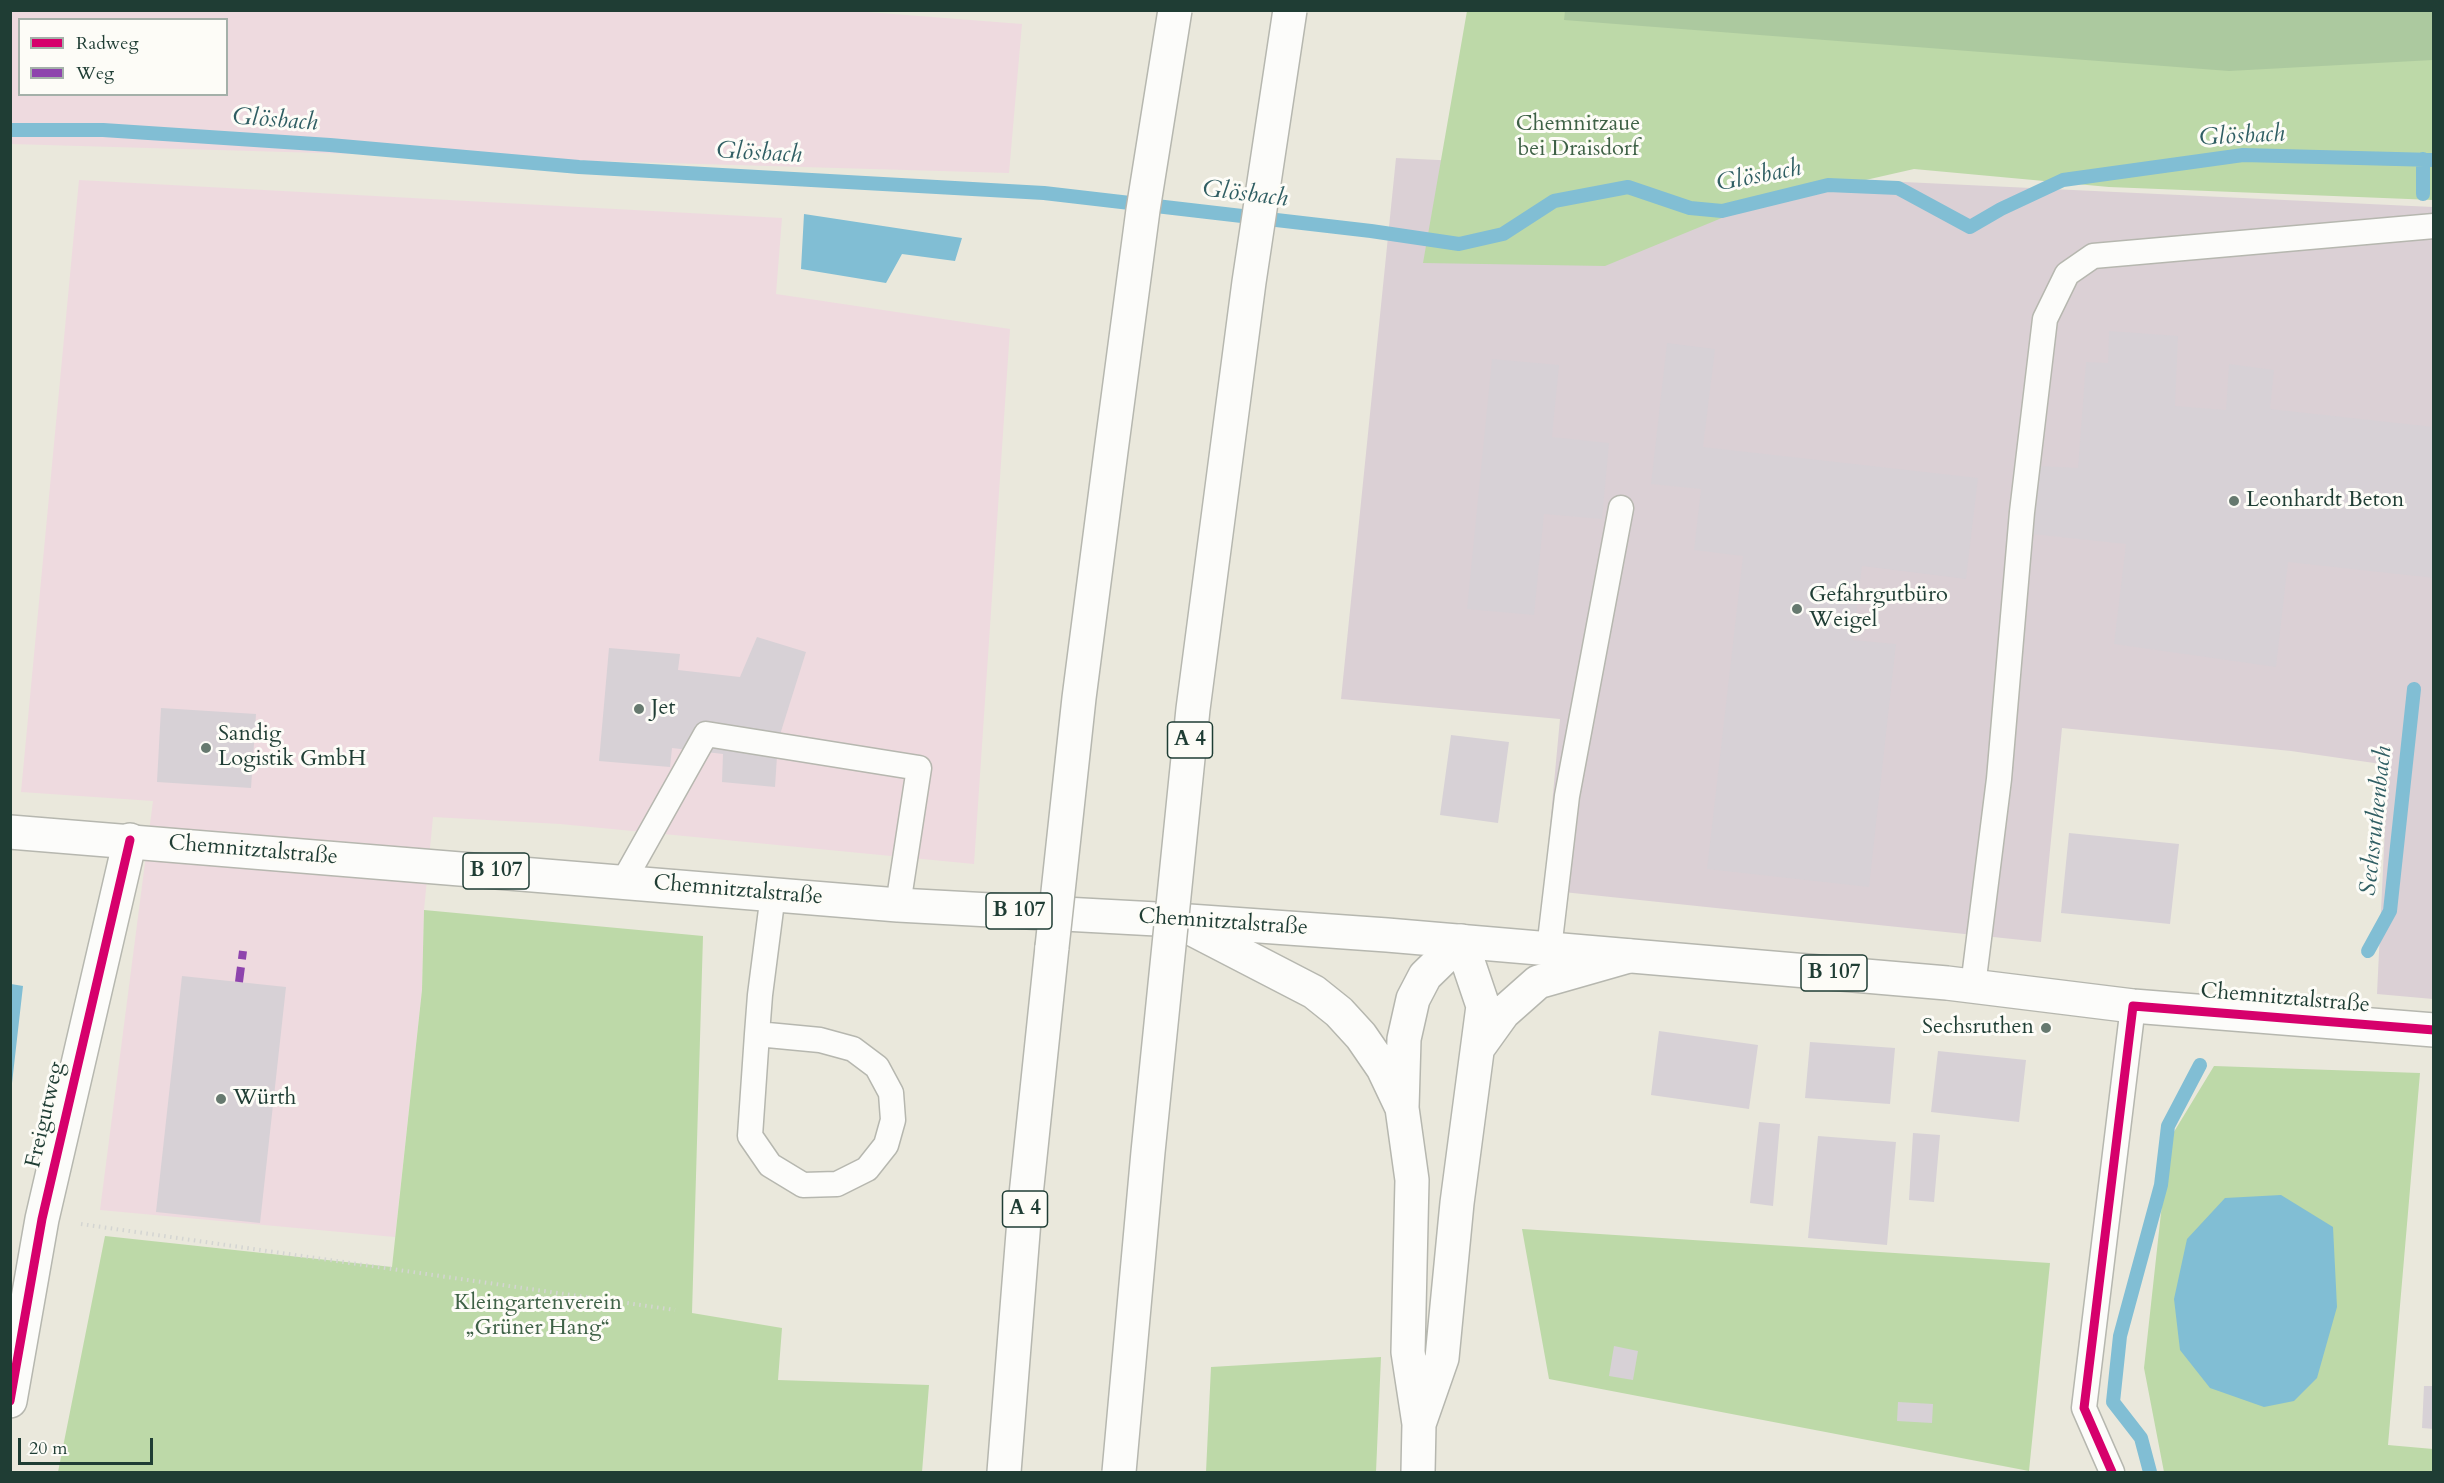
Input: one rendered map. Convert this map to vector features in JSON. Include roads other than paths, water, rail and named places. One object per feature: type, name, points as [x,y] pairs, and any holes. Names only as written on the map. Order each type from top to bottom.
[{"type":"main road","name":"A 4","points":[[1004,1473],[1026,1195],[1079,698],[1142,222],[1174,10]]},
{"type":"main road","name":"A 4","points":[[1119,1473],[1148,1152],[1193,709],[1249,282],[1290,10]]},
{"type":"main road","name":"Chemnitztalstraße","points":[[10,832],[130,840],[898,905],[1175,920],[1461,941],[1973,986],[2133,1006],[2433,1030]]},
{"type":"main road","name":"Freigutweg","points":[[10,1401],[42,1219],[130,840]]},
{"type":"main road","points":[[1175,920],[1314,992],[1339,1012],[1361,1036],[1383,1068],[1402,1108]]},
{"type":"main road","points":[[1418,1473],[1419,1425],[1408,1352],[1412,1180],[1402,1108],[1404,1040],[1413,999],[1425,976],[1461,941],[1483,1006],[1457,1203],[1442,1358],[1419,1425]]},
{"type":"main road","points":[[1479,1047],[1503,1013],[1538,982],[1629,956]]},
{"type":"lane","points":[[1973,986],[1999,779],[2022,512],[2045,319],[2067,274],[2093,256],[2433,226]]},
{"type":"lane","points":[[1549,949],[1568,796],[1621,508]]},
{"type":"lane","points":[[623,882],[706,734],[919,768],[898,905]]},
{"type":"lane","points":[[757,1034],[819,1040],[853,1049],[877,1067],[891,1093],[893,1120],[886,1144],[867,1169],[837,1184],[802,1185],[770,1165],[750,1136],[757,1034],[773,894]]},
{"type":"lane","points":[[2112,1473],[2084,1408],[2133,1006]]},
{"type":"water","points":[[804,214],[962,238],[955,261],[902,254],[886,283],[801,269]]},
{"type":"water","points":[[10,984],[23,986],[11,1092]]},
{"type":"water","points":[[2281,1195],[2333,1227],[2337,1307],[2317,1378],[2294,1401],[2264,1407],[2210,1388],[2180,1350],[2174,1299],[2187,1239],[2225,1198]]},
{"type":"waterway","name":"Glösbach","points":[[10,130],[103,130],[330,145],[579,167],[1044,193],[1371,231],[1459,244],[1503,234],[1554,201],[1628,187],[1690,208],[1722,211],[1828,185],[1898,188],[1970,227],[2001,209],[2063,180],[2243,155],[2434,160]]},
{"type":"waterway","name":"Sechsruthenbach","points":[[2423,159],[2423,194]]},
{"type":"waterway","name":"Sechsruthenbach","points":[[2368,951],[2390,911],[2414,689]]},
{"type":"waterway","name":"Sechsruthenbach","points":[[2150,1472],[2141,1438],[2113,1402],[2120,1336],[2161,1185],[2168,1126],[2200,1065]]},
{"type":"place","name":"Leonhardt Beton","points":[[2234,501]]},
{"type":"place","name":"Gefahrgutbüro Weigel","points":[[1797,609]]},
{"type":"place","name":"Jet","points":[[639,709]]},
{"type":"place","name":"Sandig Logistik GmbH","points":[[206,748]]},
{"type":"place","name":"Sechsruthen","points":[[2046,1028]]},
{"type":"place","name":"Würth","points":[[221,1099]]},
{"type":"park label","name":"Chemnitzaue bei Draisdorf","points":[[1578,138]]},
{"type":"park label","name":"Kleingartenverein „Grüner Hang“","points":[[538,1316]]}]
